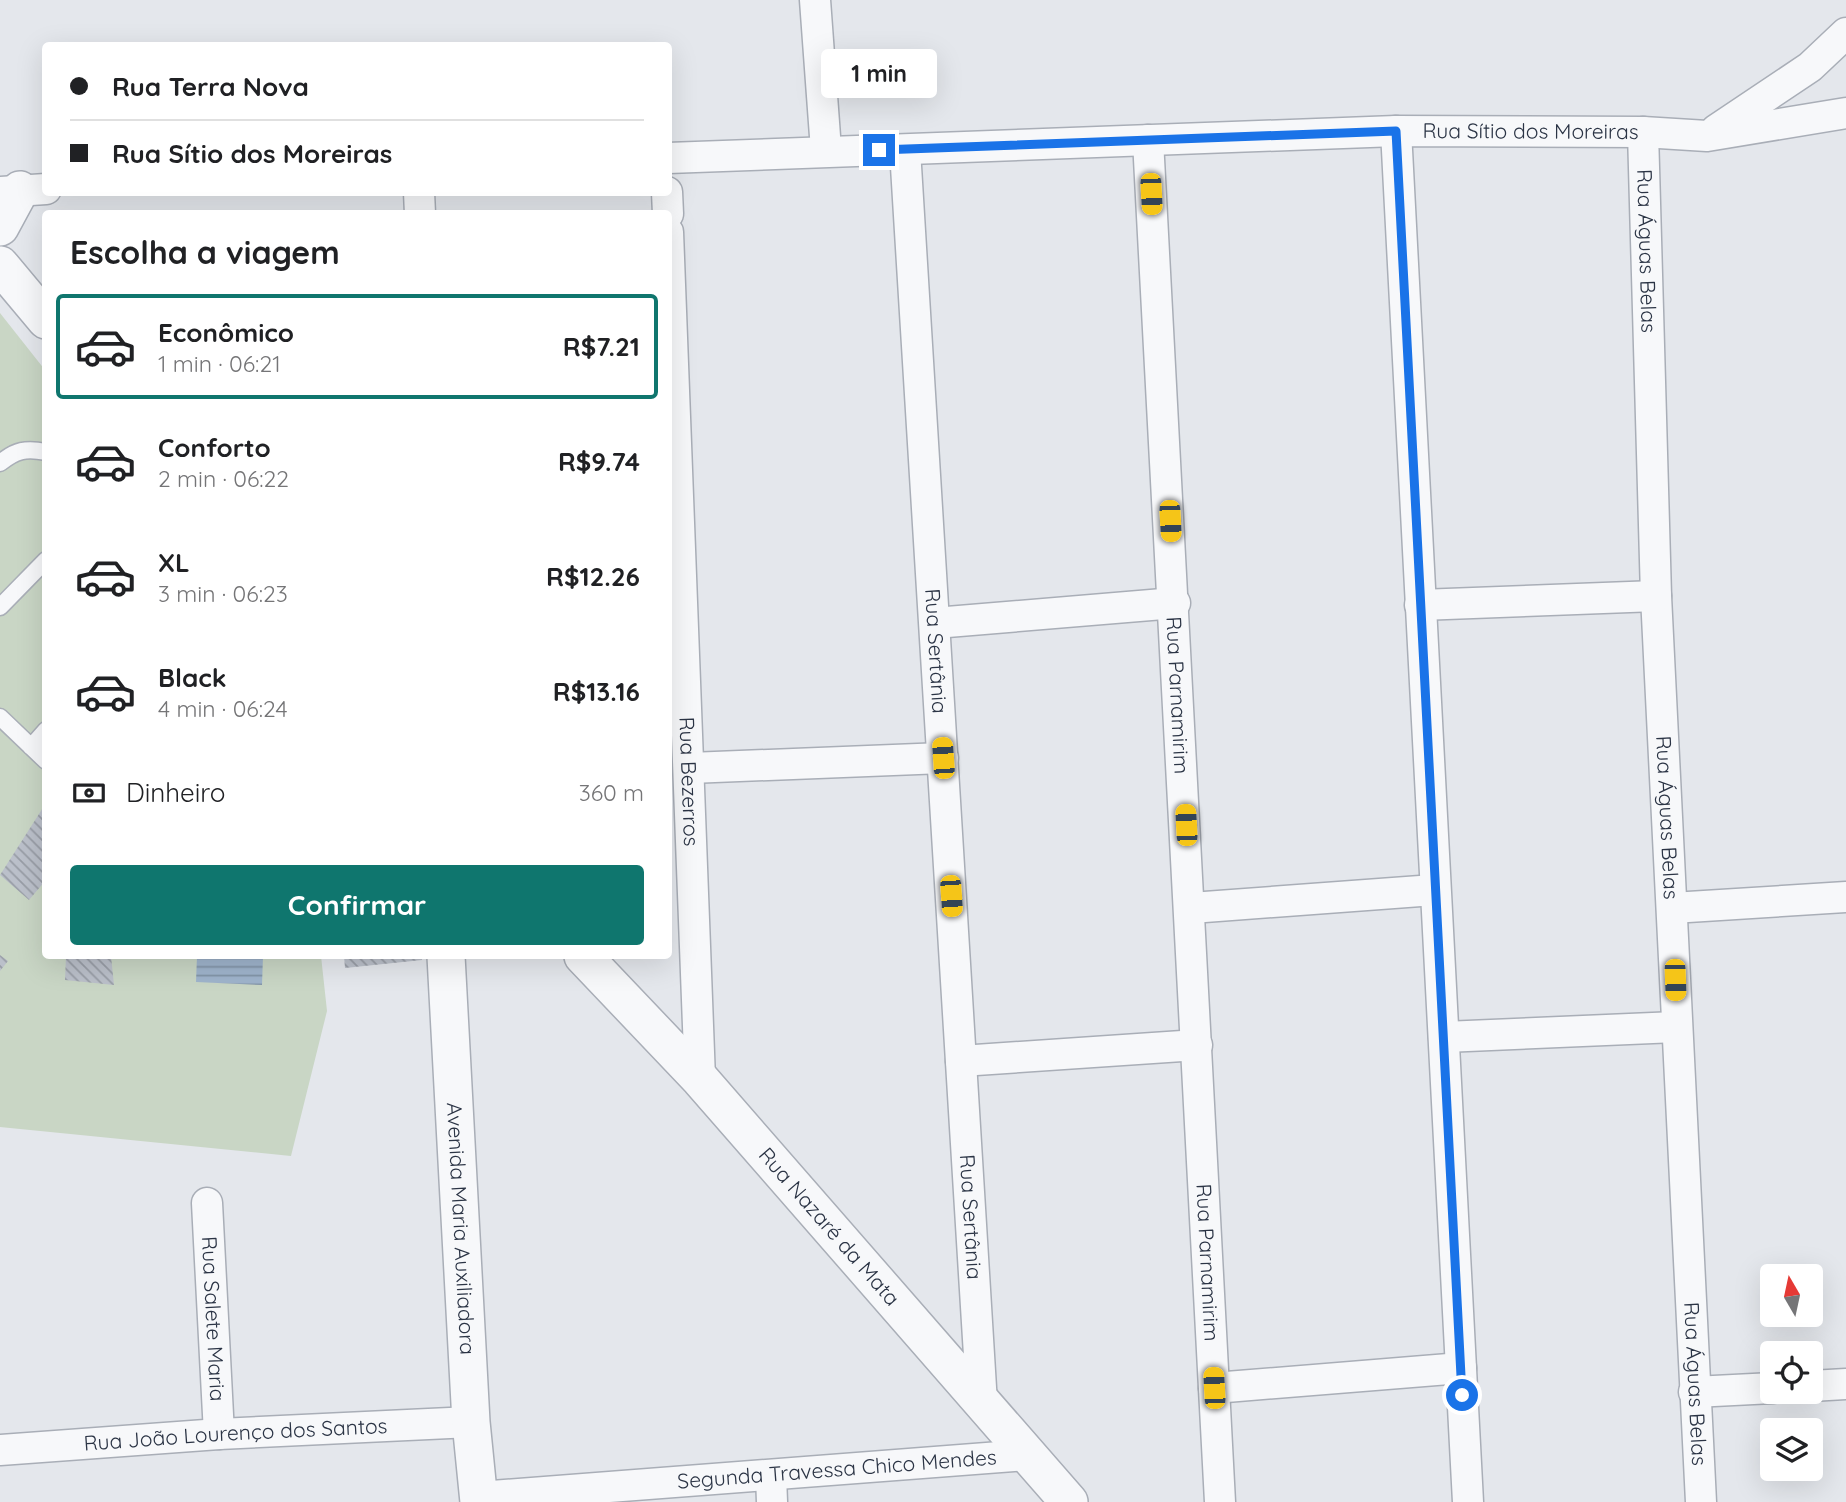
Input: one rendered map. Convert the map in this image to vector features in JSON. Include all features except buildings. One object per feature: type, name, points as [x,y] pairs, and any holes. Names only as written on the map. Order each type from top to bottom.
[{"type":"street","points":[[815,0],[826,150]]},
{"type":"street","points":[[1707,136],[1810,66],[1846,33]]},
{"type":"street","name":"Rua Sítio dos Moreiras","points":[[672,158],[1396,131],[1643,132],[1707,136],[1846,113]]},
{"type":"street","points":[[1396,131],[1468,1502]]},
{"type":"street","name":"Rua Águas Belas","points":[[1643,132],[1656,596],[1701,1502]]},
{"type":"street","name":"Rua Parnamirim","points":[[1148,140],[1175,603],[1220,1502]]},
{"type":"street","name":"Rua Sertânia","points":[[905,150],[982,1404]]},
{"type":"street","points":[[0,227],[22,190]]},
{"type":"street","points":[[0,265],[42,315]]},
{"type":"street","name":"Rua Bezerros","points":[[672,329],[700,1079]]},
{"type":"street","points":[[1420,605],[1656,596]]},
{"type":"street","points":[[935,623],[1175,603]]},
{"type":"street","points":[[690,768],[943,758]]},
{"type":"street","points":[[1191,908],[1434,890]]},
{"type":"street","points":[[1672,908],[1846,897]]},
{"type":"street","name":"Avenida Maria Auxiliadora","points":[[446,959],[471,1422],[479,1499]]},
{"type":"street","name":"Rua Nazaré da Mata","points":[[586,959],[700,1079],[1069,1502]]},
{"type":"street","points":[[1444,1037],[1676,1027]]},
{"type":"street","points":[[961,1061],[1197,1045]]},
{"type":"street","name":"Rua Salete Maria","points":[[207,1203],[219,1434]]},
{"type":"street","points":[[1214,1388],[1461,1368]]},
{"type":"street","points":[[1823,1385],[1846,1384]]},
{"type":"street","points":[[1694,1392],[1760,1389]]},
{"type":"street","name":"Rua João Lourenço dos Santos","points":[[0,1450],[219,1434],[471,1422]]},
{"type":"street","name":"Segunda Travessa Chico Mendes","points":[[479,1499],[772,1489],[1026,1455]]},
{"type":"lane","points":[[0,463],[14,452],[31,449],[42,451]]},
{"type":"lane","points":[[0,607],[42,564]]},
{"type":"lane","points":[[0,717],[42,757]]},
{"type":"lane","points":[[31,747],[42,735]]},
{"type":"green space","points":[[0,313],[42,366],[42,959],[321,959],[327,1011],[291,1156],[0,1127]]},
{"type":"water","points":[[197,959],[263,959],[262,985],[196,982]]},
{"type":"route","points":[[879,150],[1396,131],[1462,1395]]}]
